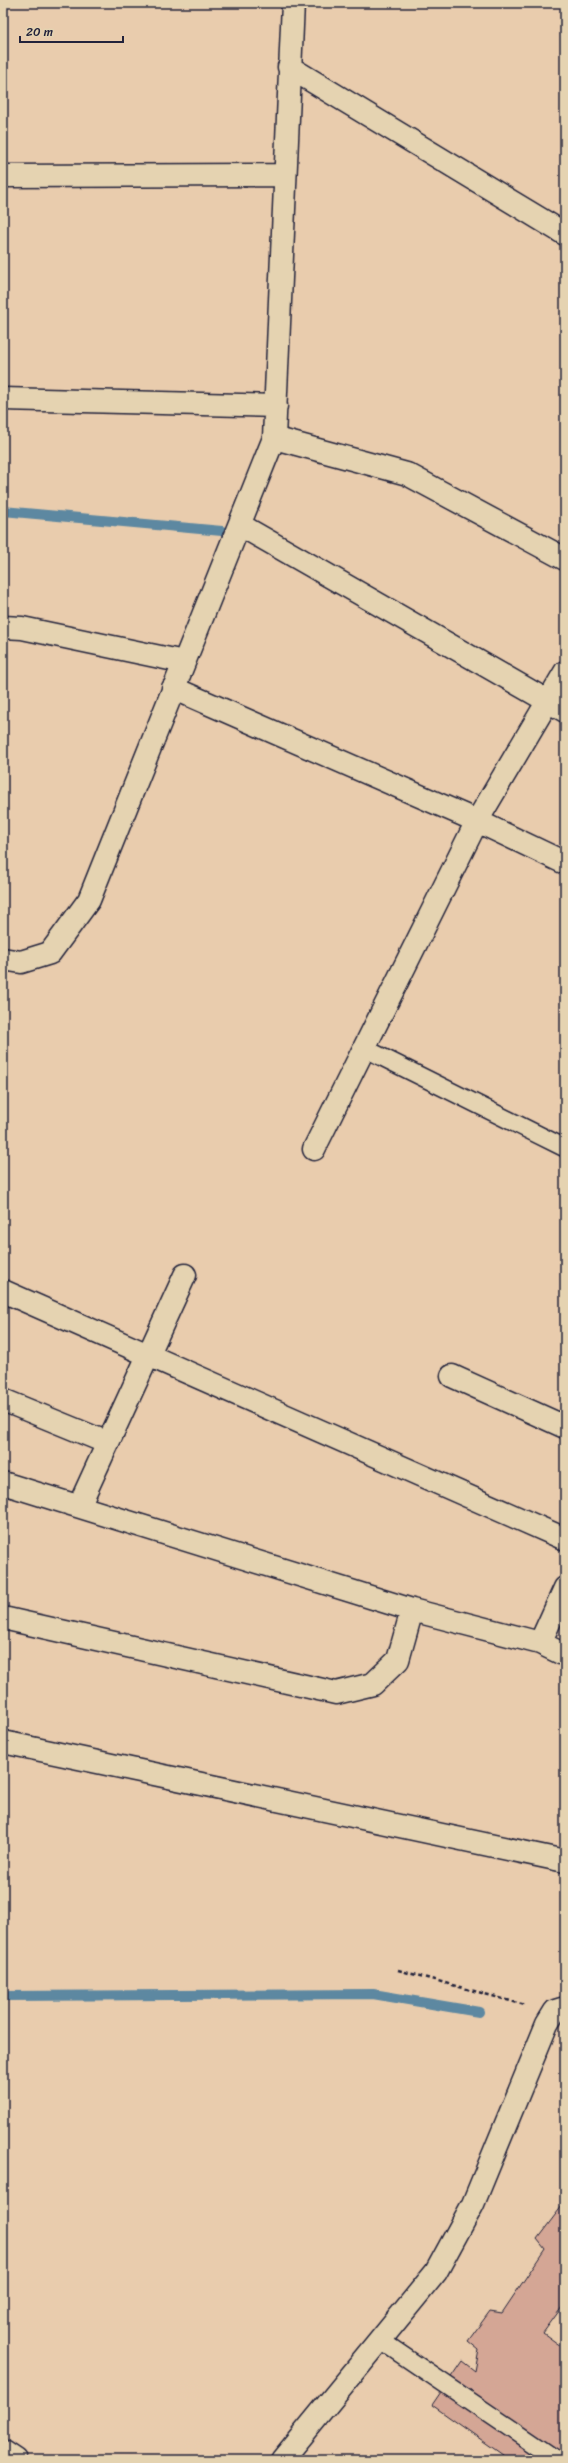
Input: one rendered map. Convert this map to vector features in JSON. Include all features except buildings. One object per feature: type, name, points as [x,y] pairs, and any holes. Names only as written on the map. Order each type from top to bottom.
[{"type":"street","points":[[3,959],[21,962],[50,953],[89,900],[172,688],[240,525],[274,438],[289,67],[293,3]]},
{"type":"street","points":[[289,67],[565,234]]},
{"type":"street","points":[[3,176],[285,175]]},
{"type":"street","points":[[3,399],[276,406]]},
{"type":"street","points":[[274,438],[407,474],[565,559]]},
{"type":"street","points":[[240,525],[556,706]]},
{"type":"street","points":[[3,627],[22,628],[184,662]]},
{"type":"street","points":[[314,1149],[477,821],[556,706],[565,672]]},
{"type":"street","points":[[172,688],[477,821],[565,863]]},
{"type":"street","points":[[79,1506],[186,1275]]},
{"type":"street","points":[[3,1291],[565,1539]]},
{"type":"street","points":[[452,1376],[565,1427]]},
{"type":"street","points":[[3,1400],[108,1443]]},
{"type":"street","points":[[3,1483],[412,1610],[540,1643],[565,1655]]},
{"type":"street","points":[[540,1643],[565,1588]]},
{"type":"street","points":[[3,1618],[336,1693],[373,1684],[398,1660],[412,1610]]},
{"type":"street","points":[[3,1742],[565,1861]]},
{"type":"street","points":[[282,2460],[436,2272],[473,2204],[547,2024],[560,2010]]},
{"type":"street","points":[[3,2452],[15,2460]]},
{"type":"lane","points":[[364,1048],[565,1148]]},
{"type":"lane","points":[[380,2340],[557,2460]]},
{"type":"path","points":[[398,1970],[560,2010]]},
{"type":"waterway","points":[[3,511],[222,531]]},
{"type":"waterway","points":[[3,1996],[373,1994],[479,2012]]}]
